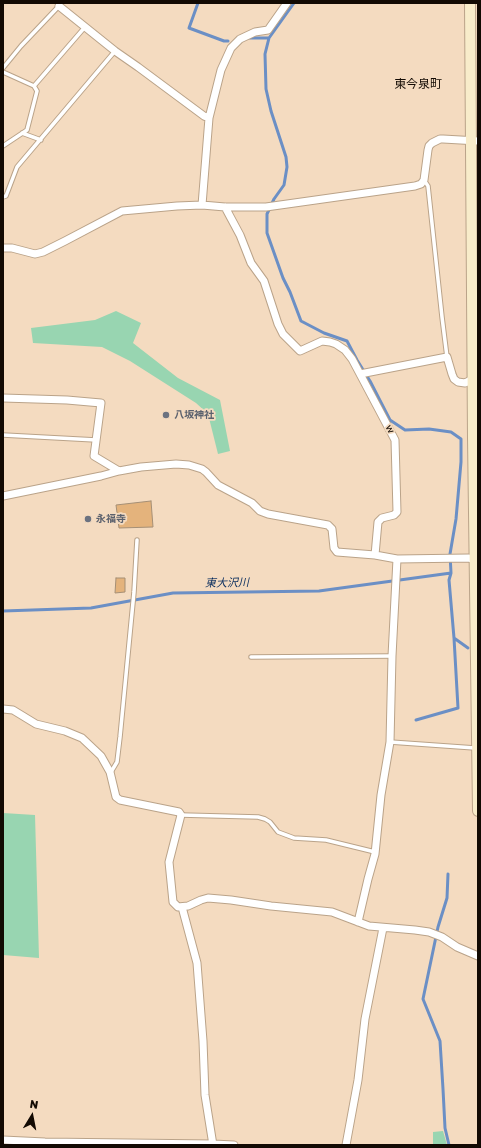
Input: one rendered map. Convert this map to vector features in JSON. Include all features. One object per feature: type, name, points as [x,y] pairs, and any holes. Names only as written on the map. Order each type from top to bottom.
[{"type":"main road","points":[[470,3],[475,141],[474,290],[478,811]]},
{"type":"street","points":[[202,205],[209,118],[221,70],[231,48],[240,39],[255,32],[268,30],[287,3]]},
{"type":"street","points":[[59,6],[115,51],[204,116],[209,118]]},
{"type":"street","points":[[3,248],[12,248],[35,254],[43,252],[122,211],[202,205],[225,207],[268,206],[415,186],[421,184],[424,180],[429,146],[436,140],[475,141]]},
{"type":"street","name":"w","points":[[225,207],[240,235],[251,263],[264,280],[278,324],[283,334],[300,351],[322,341],[336,344],[344,350],[363,373],[395,440],[396,512],[394,515],[382,518],[378,522],[375,556]]},
{"type":"street","points":[[363,373],[447,357],[454,380],[458,382],[465,382],[475,376]]},
{"type":"street","points":[[3,398],[66,400],[101,403],[94,456],[119,471]]},
{"type":"street","points":[[3,496],[141,467],[176,464],[193,466],[206,472],[218,485],[252,503],[260,511],[268,514],[328,525],[332,530],[334,548],[337,552],[397,559],[476,559]]},
{"type":"street","points":[[358,922],[376,852],[380,795],[390,742],[392,656],[397,559]]},
{"type":"street","points":[[3,709],[13,710],[36,724],[65,731],[82,738],[101,756],[110,772],[116,797],[120,800],[178,812],[181,815],[169,862],[173,902],[178,907],[188,906],[208,898],[332,912],[369,926],[415,930],[436,935],[457,947],[478,956]]},
{"type":"street","points":[[182,907],[197,963],[203,1041],[205,1095],[213,1144]]},
{"type":"street","points":[[346,1145],[359,1076],[365,1019],[383,928]]},
{"type":"street","points":[[3,1140],[234,1145]]},
{"type":"lane","points":[[3,68],[59,6]]},
{"type":"lane","points":[[34,86],[85,27]]},
{"type":"lane","points":[[3,197],[6,196],[17,167],[115,51]]},
{"type":"lane","points":[[3,72],[34,86],[37,91],[26,130],[3,146]]},
{"type":"lane","points":[[22,133],[41,140]]},
{"type":"lane","points":[[424,180],[428,186],[447,357]]},
{"type":"lane","points":[[3,435],[97,440]]},
{"type":"lane","points":[[110,772],[117,762],[120,737],[134,592],[137,540]]},
{"type":"lane","points":[[251,657],[392,656]]},
{"type":"lane","points":[[390,742],[477,748]]},
{"type":"lane","points":[[181,815],[265,819],[270,822],[278,832],[294,838],[326,840],[376,852]]},
{"type":"green space","points":[[116,311],[141,323],[133,343],[178,378],[220,400],[230,451],[218,454],[208,414],[196,403],[130,361],[102,347],[33,343],[31,328],[95,320]]},
{"type":"green space","points":[[3,813],[35,815],[39,958],[3,955]]},
{"type":"green space","points":[[443,1131],[447,1145],[433,1145],[433,1132]]},
{"type":"building","points":[[151,501],[153,527],[119,528],[116,505]]},
{"type":"building","points":[[116,578],[125,578],[125,592],[115,593]]},
{"type":"waterway","points":[[198,3],[189,28],[224,41],[228,41]]},
{"type":"waterway","points":[[294,3],[269,38],[265,54],[266,89],[271,111],[286,157],[287,167],[284,185],[274,199],[267,214],[267,233],[283,278],[301,321],[324,333],[347,341],[390,420],[405,430],[429,429],[451,432],[461,439],[461,462],[456,519],[450,554],[451,573],[449,580],[454,638],[468,648]]},
{"type":"waterway","points":[[250,38],[269,38]]},
{"type":"waterway","name":"東大沢川","points":[[3,611],[91,608],[173,593],[319,591],[451,573]]},
{"type":"waterway","points":[[416,720],[458,708],[454,638]]},
{"type":"waterway","points":[[448,874],[447,898],[438,927],[423,999],[440,1041],[445,1128],[449,1145]]},
{"type":"place","name":"八坂神社","points":[[166,415]]},
{"type":"place","name":"永福寺","points":[[88,519]]},
{"type":"district","name":"東今泉町","points":[[418,84]]}]
